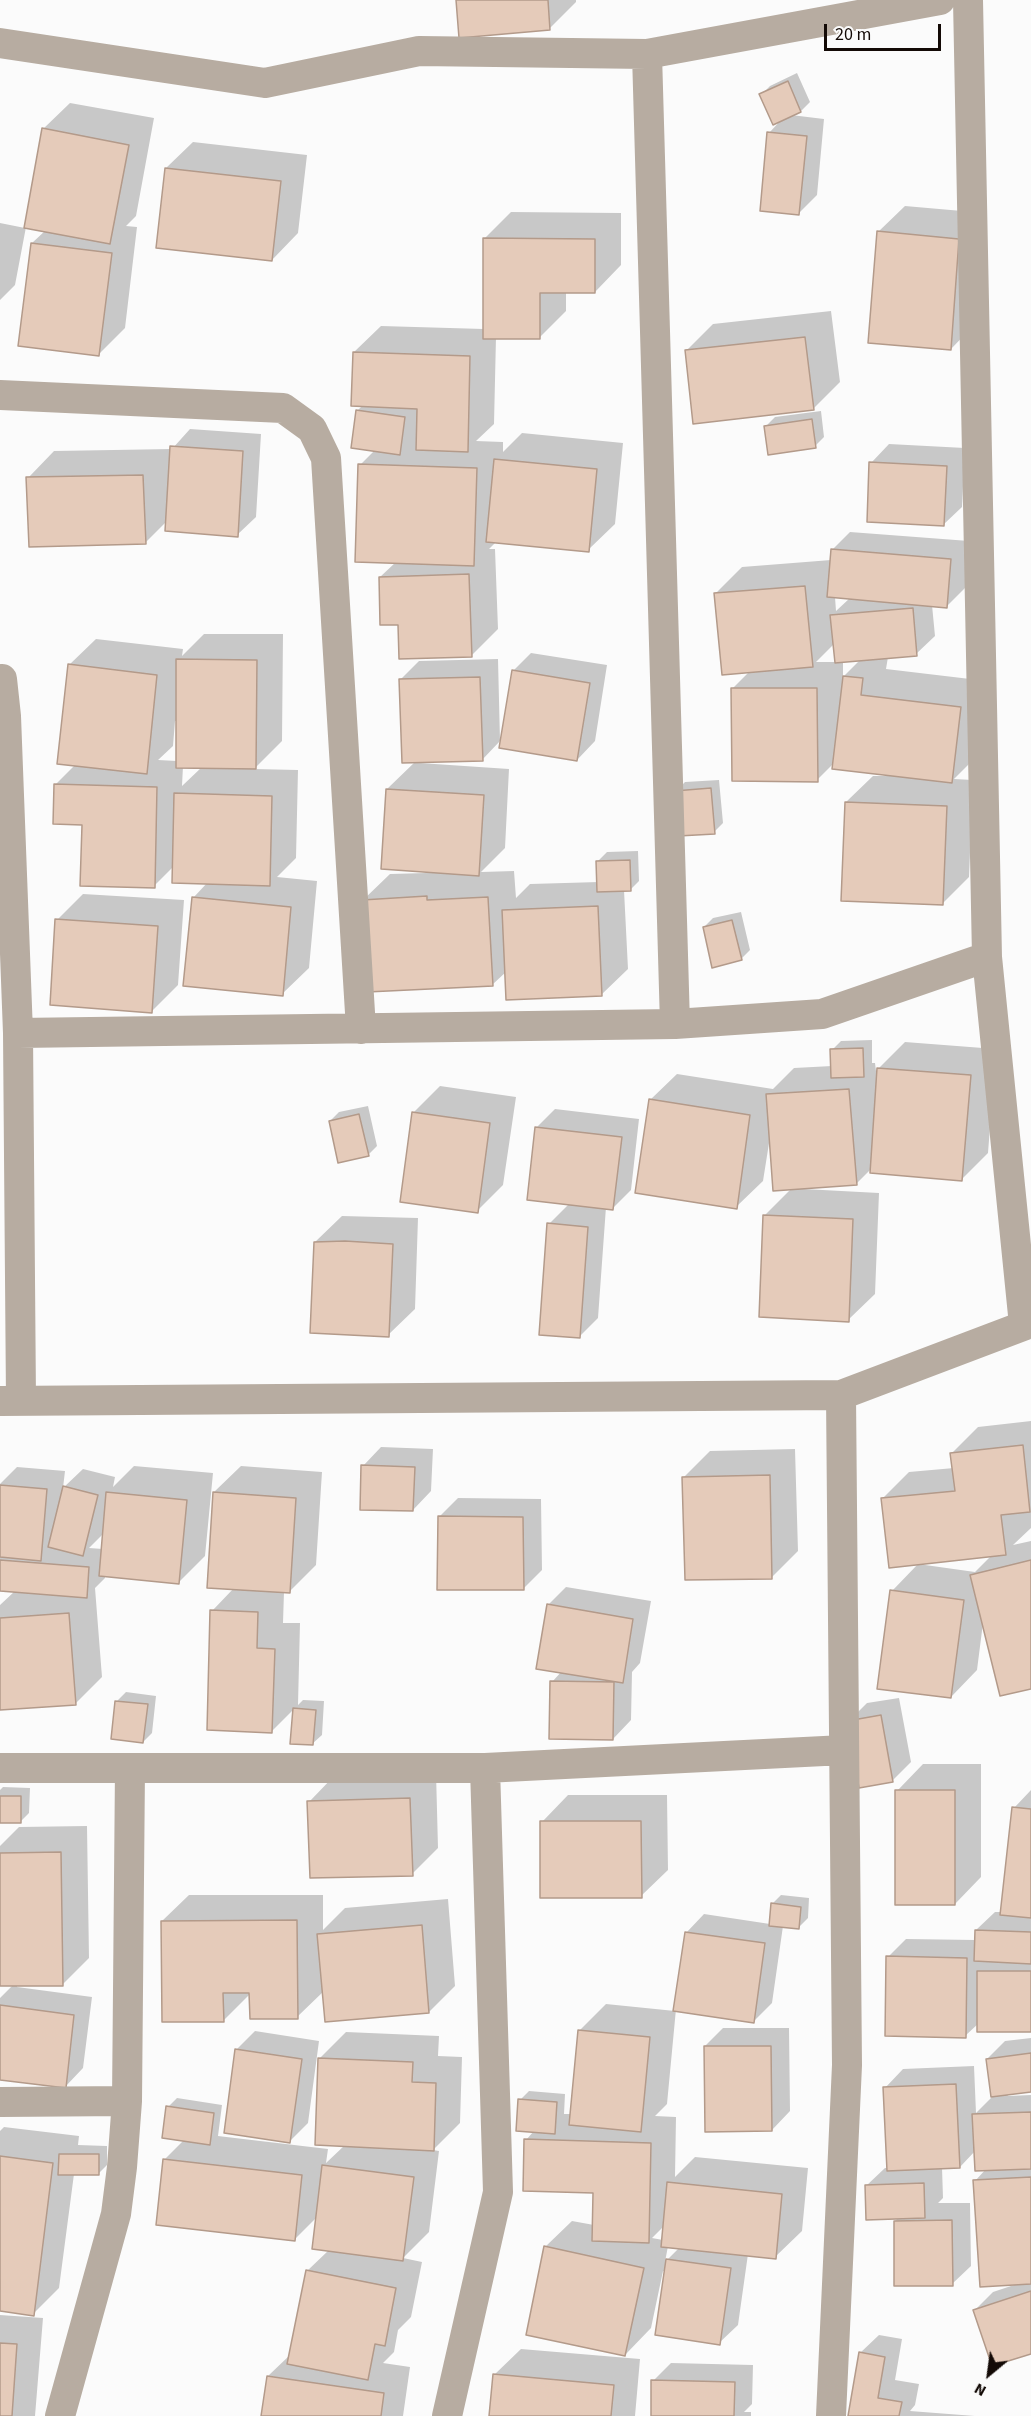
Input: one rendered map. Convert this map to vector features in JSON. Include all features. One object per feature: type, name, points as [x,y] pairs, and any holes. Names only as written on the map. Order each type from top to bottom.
[{"type":"street","points":[[0,43],[265,83],[419,51],[647,54],[940,0]]},
{"type":"street","points":[[2,679],[6,716],[18,1033],[10,1401],[841,1395],[1027,1324],[987,957],[968,0]]},
{"type":"street","points":[[647,54],[675,1024]]},
{"type":"street","points":[[0,395],[283,408],[312,429],[326,458],[362,1029]]},
{"type":"street","points":[[18,1033],[675,1024],[822,1014],[987,957]]},
{"type":"street","points":[[831,2416],[847,2065],[841,1395]]},
{"type":"street","points":[[0,1768],[485,1768],[844,1750]]},
{"type":"street","points":[[60,2416],[116,2214],[127,2101],[130,1768]]},
{"type":"street","points":[[447,2416],[498,2192],[485,1768]]},
{"type":"street","points":[[0,2102],[127,2101]]},
{"type":"building","points":[[456,0],[548,0],[550,30],[459,38]]},
{"type":"building","points":[[788,81],[801,112],[773,125],[759,94]]},
{"type":"building","points":[[42,128],[129,145],[110,244],[24,228]]},
{"type":"building","points":[[767,132],[807,136],[799,215],[760,211]]},
{"type":"building","points":[[165,168],[281,181],[272,261],[156,248]]},
{"type":"building","points":[[877,231],[959,239],[951,350],[868,343]]},
{"type":"building","points":[[483,238],[595,239],[595,293],[540,293],[540,339],[483,339]]},
{"type":"building","points":[[31,243],[112,253],[99,356],[18,346]]},
{"type":"building","points":[[805,337],[814,410],[693,424],[685,350]]},
{"type":"building","points":[[353,352],[470,356],[468,452],[416,450],[417,409],[351,406]]},
{"type":"building","points":[[356,410],[405,417],[400,455],[351,448]]},
{"type":"building","points":[[812,419],[816,448],[768,455],[764,426]]},
{"type":"building","points":[[170,446],[243,451],[238,537],[165,531]]},
{"type":"building","points":[[494,459],[597,469],[589,552],[486,542]]},
{"type":"building","points":[[869,462],[947,466],[944,526],[867,522]]},
{"type":"building","points":[[358,464],[477,468],[474,566],[355,562]]},
{"type":"building","points":[[143,475],[146,544],[29,547],[26,477]]},
{"type":"building","points":[[831,549],[951,559],[947,608],[827,597]]},
{"type":"building","points":[[469,574],[472,657],[399,659],[398,625],[380,625],[379,577]]},
{"type":"building","points":[[805,586],[813,667],[722,675],[714,593]]},
{"type":"building","points":[[913,608],[917,656],[835,663],[830,615]]},
{"type":"building","points":[[176,659],[257,660],[256,769],[176,768]]},
{"type":"building","points":[[68,664],[157,675],[147,774],[57,764]]},
{"type":"building","points":[[512,670],[590,683],[577,761],[499,748]]},
{"type":"building","points":[[843,676],[863,678],[861,695],[961,707],[952,783],[832,769]]},
{"type":"building","points":[[480,677],[483,761],[402,763],[399,679]]},
{"type":"building","points":[[731,688],[817,688],[818,782],[732,781]]},
{"type":"building","points":[[54,784],[157,787],[155,888],[80,886],[82,825],[53,824]]},
{"type":"building","points":[[711,788],[715,834],[678,836],[674,791]]},
{"type":"building","points":[[386,789],[484,795],[479,876],[381,869]]},
{"type":"building","points":[[174,793],[272,796],[270,886],[172,883]]},
{"type":"building","points":[[845,802],[947,806],[943,905],[841,901]]},
{"type":"building","points":[[630,860],[631,891],[597,892],[596,861]]},
{"type":"building","points":[[427,896],[427,900],[488,897],[493,986],[367,992],[362,900]]},
{"type":"building","points":[[192,897],[291,907],[283,996],[183,986]]},
{"type":"building","points":[[598,906],[602,996],[506,1000],[502,910]]},
{"type":"building","points":[[55,919],[158,926],[152,1013],[50,1005]]},
{"type":"building","points":[[732,920],[742,960],[712,968],[703,927]]},
{"type":"building","points":[[863,1048],[864,1077],[831,1078],[830,1049]]},
{"type":"building","points":[[877,1068],[971,1075],[962,1181],[870,1173]]},
{"type":"building","points":[[849,1089],[857,1185],[773,1191],[766,1094]]},
{"type":"building","points":[[649,1099],[750,1115],[737,1209],[635,1193]]},
{"type":"building","points":[[412,1112],[490,1123],[478,1213],[400,1202]]},
{"type":"building","points":[[359,1114],[369,1156],[338,1163],[329,1121]]},
{"type":"building","points":[[535,1127],[622,1137],[613,1210],[527,1200]]},
{"type":"building","points":[[763,1215],[853,1219],[849,1322],[759,1317]]},
{"type":"building","points":[[547,1223],[588,1227],[580,1338],[539,1335]]},
{"type":"building","points":[[314,1242],[393,1244],[389,1337],[310,1333]]},
{"type":"building","points":[[1023,1445],[1030,1512],[1001,1515],[1006,1555],[889,1568],[881,1498],[955,1491],[950,1453]]},
{"type":"building","points":[[361,1465],[415,1467],[413,1511],[360,1510]]},
{"type":"building","points":[[770,1475],[772,1579],[685,1580],[682,1477]]},
{"type":"building","points":[[0,1485],[47,1489],[41,1561],[0,1557]]},
{"type":"building","points":[[63,1486],[98,1495],[83,1556],[48,1547]]},
{"type":"building","points":[[106,1492],[187,1500],[179,1584],[99,1576]]},
{"type":"building","points":[[213,1492],[296,1498],[290,1593],[207,1588]]},
{"type":"building","points":[[438,1516],[523,1517],[524,1590],[437,1590]]},
{"type":"building","points":[[0,1560],[89,1567],[87,1598],[0,1591]]},
{"type":"building","points":[[1031,1560],[1031,1689],[1000,1696],[970,1575]]},
{"type":"building","points":[[890,1590],[964,1600],[951,1698],[877,1689]]},
{"type":"building","points":[[547,1604],[633,1619],[623,1683],[536,1669]]},
{"type":"building","points":[[210,1610],[258,1612],[257,1648],[275,1649],[272,1733],[207,1730]]},
{"type":"building","points":[[69,1613],[76,1705],[0,1710],[0,1618]]},
{"type":"building","points":[[550,1681],[614,1682],[613,1740],[549,1739]]},
{"type":"building","points":[[115,1701],[148,1704],[143,1743],[111,1739]]},
{"type":"building","points":[[293,1708],[316,1710],[313,1745],[290,1744]]},
{"type":"building","points":[[881,1715],[893,1782],[859,1788],[847,1721]]},
{"type":"building","points":[[895,1790],[955,1790],[955,1905],[895,1905]]},
{"type":"building","points":[[0,1796],[21,1796],[21,1823],[0,1823]]},
{"type":"building","points":[[410,1798],[413,1876],[310,1878],[307,1801]]},
{"type":"building","points":[[1012,1807],[1031,1809],[1031,1918],[1000,1915]]},
{"type":"building","points":[[540,1821],[641,1821],[642,1898],[540,1898]]},
{"type":"building","points":[[61,1852],[63,1986],[0,1986],[0,1853]]},
{"type":"building","points":[[771,1903],[801,1907],[799,1929],[769,1926]]},
{"type":"building","points":[[297,1920],[298,2019],[250,2019],[249,1993],[223,1993],[224,2022],[162,2022],[161,1921]]},
{"type":"building","points":[[422,1925],[429,2013],[325,2022],[317,1934]]},
{"type":"building","points":[[975,1930],[1031,1932],[1031,1964],[974,1961]]},
{"type":"building","points":[[685,1932],[765,1943],[754,2023],[673,2011]]},
{"type":"building","points":[[886,1956],[967,1958],[966,2038],[885,2036]]},
{"type":"building","points":[[977,1971],[1031,1971],[1031,2032],[977,2032]]},
{"type":"building","points":[[0,2005],[74,2015],[66,2088],[0,2080]]},
{"type":"building","points":[[578,2030],[650,2037],[641,2132],[569,2125]]},
{"type":"building","points":[[704,2046],[771,2046],[772,2131],[705,2132]]},
{"type":"building","points":[[235,2049],[302,2059],[290,2143],[224,2133]]},
{"type":"building","points":[[1031,2053],[1031,2092],[991,2097],[986,2059]]},
{"type":"building","points":[[318,2058],[413,2062],[412,2082],[436,2083],[434,2151],[315,2145]]},
{"type":"building","points":[[956,2084],[960,2168],[887,2171],[883,2087]]},
{"type":"building","points":[[518,2099],[557,2102],[555,2134],[516,2131]]},
{"type":"building","points":[[166,2106],[214,2113],[210,2145],[162,2138]]},
{"type":"building","points":[[1031,2112],[1031,2169],[975,2171],[972,2114]]},
{"type":"building","points":[[524,2139],[651,2143],[649,2243],[592,2241],[593,2193],[523,2191]]},
{"type":"building","points":[[59,2154],[99,2154],[99,2175],[58,2175]]},
{"type":"building","points":[[0,2156],[53,2163],[34,2316],[0,2311]]},
{"type":"building","points":[[163,2159],[302,2175],[295,2241],[156,2225]]},
{"type":"building","points":[[322,2165],[414,2177],[403,2261],[312,2249]]},
{"type":"building","points":[[1031,2177],[1031,2284],[980,2287],[973,2180]]},
{"type":"building","points":[[667,2182],[782,2194],[776,2259],[661,2247]]},
{"type":"building","points":[[924,2183],[925,2218],[866,2220],[865,2185]]},
{"type":"building","points":[[952,2220],[953,2286],[894,2286],[894,2221]]},
{"type":"building","points":[[544,2246],[644,2268],[625,2356],[526,2335]]},
{"type":"building","points":[[666,2259],[731,2268],[720,2345],[655,2335]]},
{"type":"building","points":[[306,2270],[396,2288],[385,2346],[375,2344],[368,2380],[287,2364]]},
{"type":"building","points":[[1031,2291],[1031,2354],[992,2366],[973,2310]]},
{"type":"building","points":[[0,2343],[17,2344],[12,2416],[0,2416]]},
{"type":"building","points":[[859,2352],[885,2357],[878,2398],[902,2402],[899,2416],[848,2416]]},
{"type":"building","points":[[493,2374],[614,2385],[611,2416],[489,2416]]},
{"type":"building","points":[[267,2376],[384,2393],[381,2416],[261,2416]]},
{"type":"building","points":[[651,2380],[735,2382],[734,2416],[651,2416]]}]
